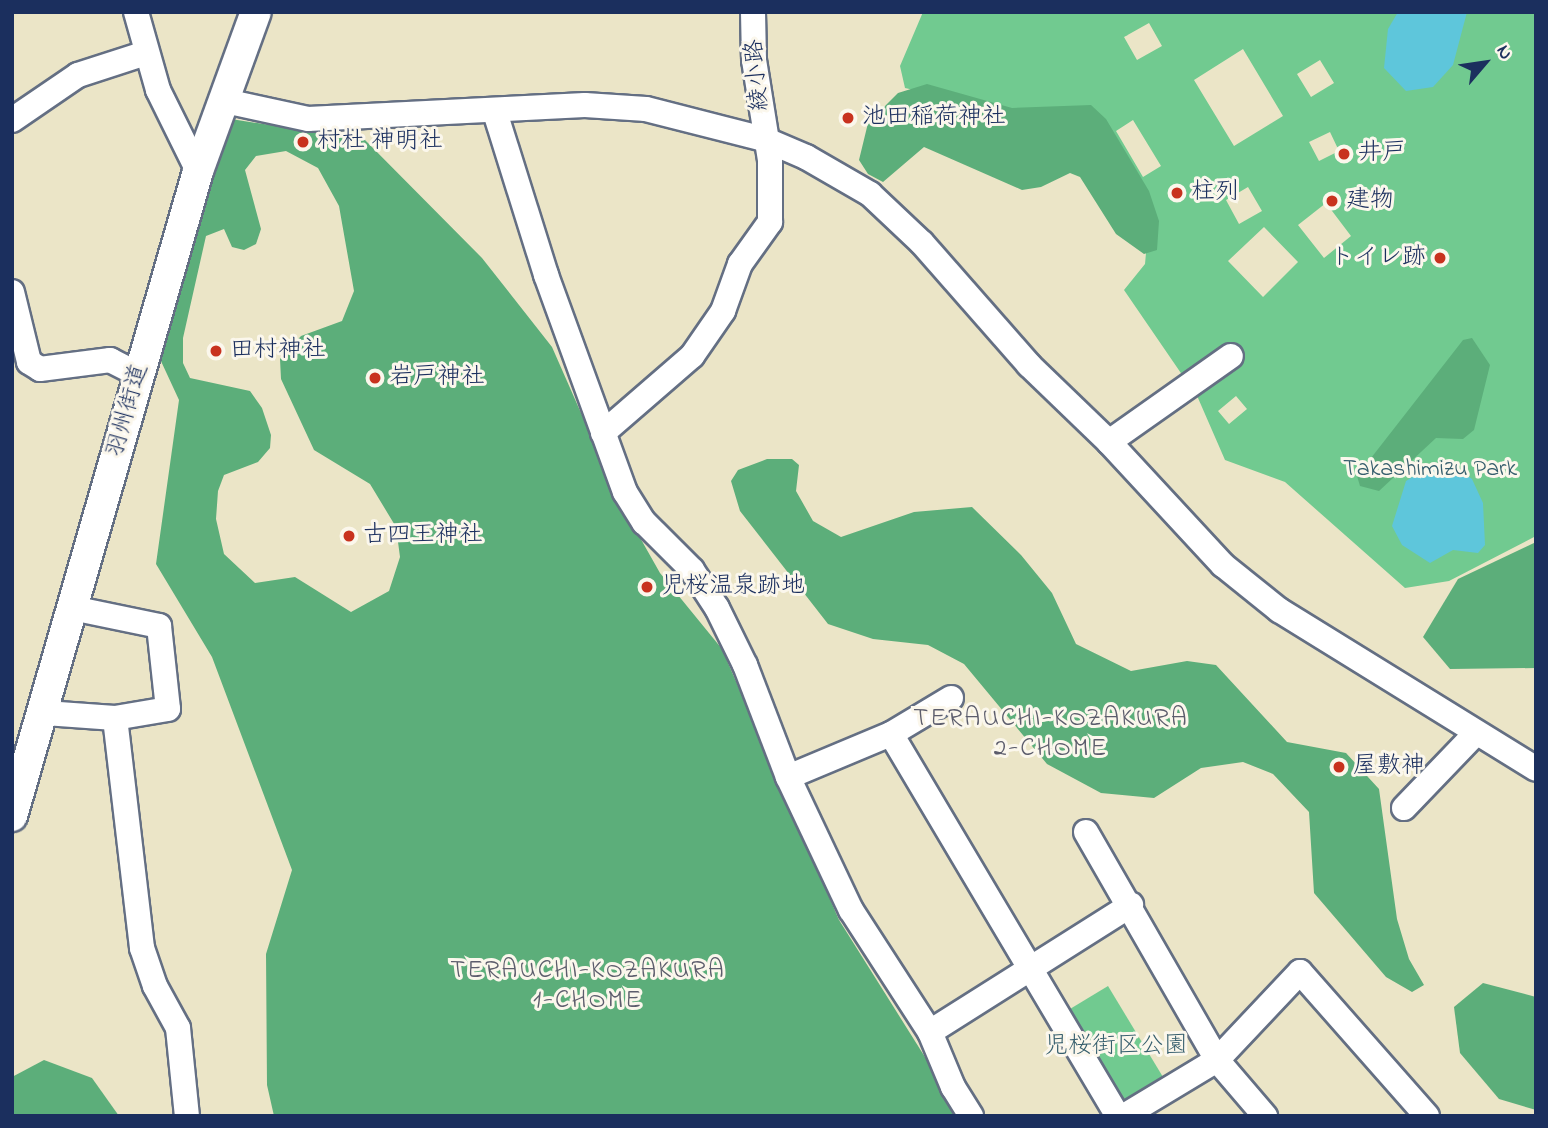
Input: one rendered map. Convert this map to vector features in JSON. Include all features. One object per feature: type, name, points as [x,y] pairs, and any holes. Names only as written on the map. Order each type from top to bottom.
[{"type":"street","points":[[136,12],[146,53],[198,171]]},
{"type":"street","name":"羽州街道","points":[[12,816],[21,753],[45,713],[138,374],[198,171],[256,12]]},
{"type":"street","name":"綾小路","points":[[603,433],[692,356],[723,311],[740,264],[769,222],[770,160],[764,139],[754,60],[753,12]]},
{"type":"street","points":[[12,120],[78,75],[146,53]]},
{"type":"street","points":[[225,101],[308,119],[495,112],[585,105],[646,109],[764,139],[806,156],[870,194],[922,243],[1030,365],[1109,443],[1223,565],[1279,610],[1536,769]]},
{"type":"street","points":[[495,112],[545,275],[625,492],[644,522],[692,570],[717,608],[745,665],[788,777],[852,910],[930,1032],[953,1087],[971,1116]]},
{"type":"street","points":[[12,292],[29,362],[40,369],[110,360],[138,374]]},
{"type":"street","points":[[1109,443],[1231,356]]},
{"type":"street","points":[[45,713],[115,718],[168,709],[159,626],[72,608]]},
{"type":"street","points":[[788,777],[891,734],[951,698]]},
{"type":"street","points":[[115,718],[142,948],[155,986],[178,1028],[187,1116]]},
{"type":"street","points":[[1404,808],[1476,733]]},
{"type":"street","points":[[891,734],[1118,1116]]},
{"type":"street","points":[[1086,832],[1131,905],[1217,1060],[1265,1116]]},
{"type":"street","points":[[930,1032],[1131,905]]},
{"type":"street","points":[[1124,1116],[1217,1060],[1300,972],[1427,1116]]},
{"type":"green space","name":"Takashimizu Park","points":[[923,12],[1536,12],[1536,536],[1449,581],[1405,588],[1285,482],[1225,460],[1198,398],[1124,290],[1145,264],[1146,253],[1092,145],[963,101],[905,88],[900,66]],"holes":[[[1149,23],[1162,46],[1137,60],[1124,37]],[[1243,49],[1283,116],[1234,146],[1194,80]],[[1320,60],[1334,83],[1311,97],[1297,74]],[[1133,120],[1161,166],[1143,177],[1116,131]],[[1330,132],[1339,151],[1319,161],[1309,142]],[[1248,187],[1262,211],[1239,224],[1226,200]],[[1326,203],[1351,236],[1324,258],[1298,225]],[[1264,227],[1298,262],[1263,297],[1228,261]],[[1236,396],[1247,409],[1229,424],[1218,411]]]},
{"type":"green space","points":[[927,84],[1012,108],[1091,105],[1106,119],[1149,191],[1159,221],[1157,250],[1144,254],[1116,234],[1080,177],[1070,173],[1041,187],[1022,190],[924,147],[883,182],[868,174],[859,160],[868,123],[898,93]]},
{"type":"green space","points":[[231,119],[365,140],[482,258],[552,347],[621,504],[660,573],[722,649],[839,920],[962,1116],[274,1116],[267,1085],[266,954],[292,870],[212,657],[156,564],[179,400],[160,359]],"holes":[[[286,151],[318,168],[339,206],[354,291],[342,321],[301,336],[280,359],[281,379],[314,450],[370,484],[396,527],[400,557],[389,591],[351,612],[295,577],[255,583],[224,554],[216,519],[218,491],[224,475],[258,462],[270,448],[271,435],[262,408],[250,391],[190,378],[183,363],[183,338],[206,236],[224,229],[232,247],[244,250],[256,244],[261,229],[245,170],[256,156]]]},
{"type":"green space","points":[[1472,338],[1490,365],[1474,430],[1463,439],[1436,438],[1379,491],[1360,486],[1357,476],[1463,340]]},
{"type":"green space","points":[[767,459],[792,459],[799,465],[796,491],[813,521],[841,537],[914,512],[972,507],[1021,555],[1052,593],[1076,644],[1131,671],[1187,661],[1216,665],[1287,742],[1346,753],[1379,789],[1397,919],[1409,959],[1424,985],[1412,992],[1386,977],[1314,893],[1309,812],[1273,774],[1243,762],[1201,768],[1154,798],[1101,793],[1047,764],[964,664],[928,645],[873,639],[828,624],[740,511],[731,481],[738,470]]},
{"type":"green space","points":[[1536,542],[1536,668],[1450,669],[1423,637],[1458,579]]},
{"type":"green space","points":[[1483,983],[1536,997],[1536,1110],[1499,1099],[1460,1053],[1454,1007]]},
{"type":"green space","name":"児桜街区公園","points":[[1108,986],[1166,1082],[1122,1108],[1065,1012]]},
{"type":"green space","points":[[44,1060],[92,1078],[119,1116],[12,1116],[12,1077]]},
{"type":"water","points":[[1398,12],[1467,12],[1453,65],[1433,87],[1406,91],[1384,68],[1388,29]]},
{"type":"water","points":[[1437,469],[1462,472],[1472,479],[1483,503],[1485,545],[1478,553],[1453,550],[1430,563],[1402,545],[1392,526],[1406,481],[1422,471]]},
{"type":"place","name":"池田稲荷神社","points":[[848,118]]},
{"type":"place","name":"村杜 神明社","points":[[303,142]]},
{"type":"place","name":"井戸","points":[[1344,154]]},
{"type":"place","name":"柱列","points":[[1177,193]]},
{"type":"place","name":"建物","points":[[1332,201]]},
{"type":"place","name":"トイレ跡","points":[[1440,258]]},
{"type":"place","name":"田村神社","points":[[216,351]]},
{"type":"place","name":"岩戸神社","points":[[375,378]]},
{"type":"place","name":"古四王神社","points":[[349,536]]},
{"type":"place","name":"児桜温泉跡地","points":[[647,587]]},
{"type":"place","name":"屋敷神","points":[[1339,767]]},
{"type":"district","name":"TERAUCHI-KOZAKURA 2-CHOME","points":[[1051,735]]},
{"type":"district","name":"TERAUCHI-KOZAKURA 1-CHOME","points":[[588,987]]}]
